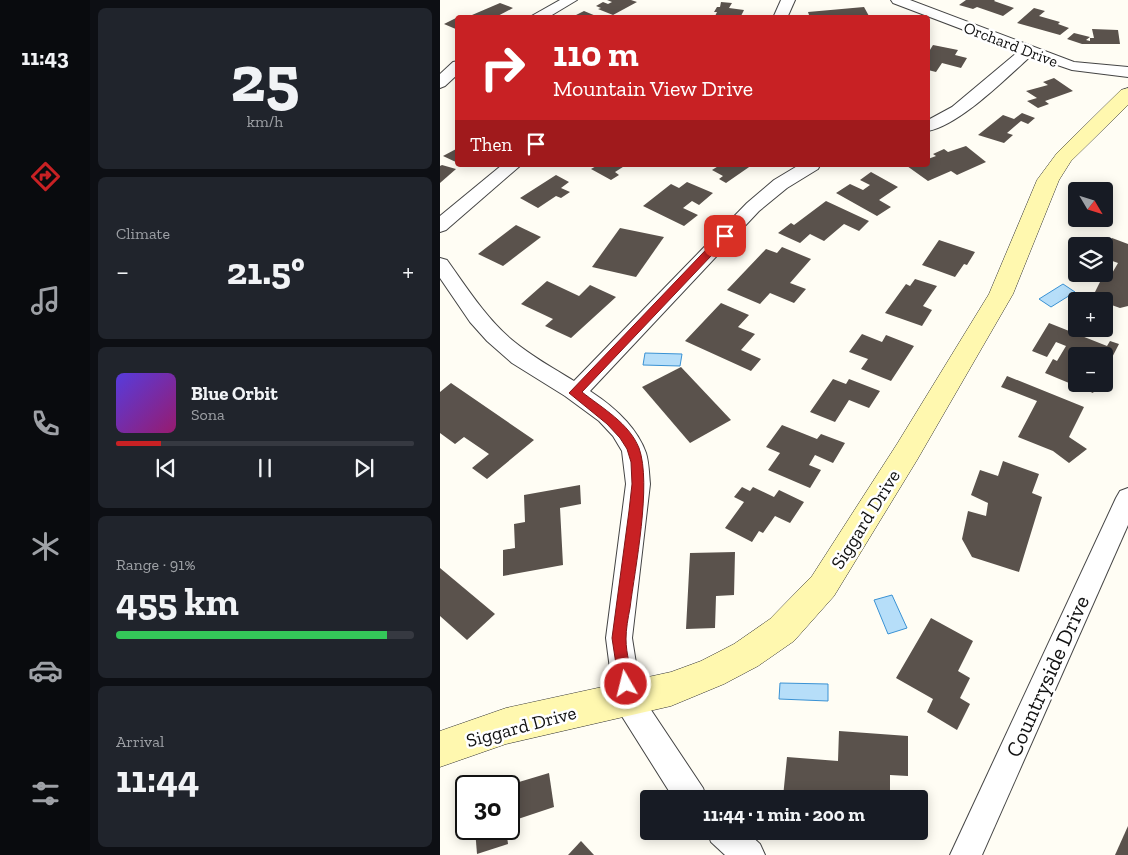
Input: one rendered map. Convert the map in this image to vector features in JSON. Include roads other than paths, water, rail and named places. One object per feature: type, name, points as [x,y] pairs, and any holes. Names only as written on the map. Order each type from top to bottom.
[{"type":"street","points":[[541,15],[570,0]]},
{"type":"street","points":[[781,15],[788,0]]},
{"type":"street","name":"Orchard Drive","points":[[898,0],[1028,51],[1072,66],[1128,72]]},
{"type":"street","points":[[930,125],[958,110],[1028,51]]},
{"type":"street","points":[[440,83],[455,68]]},
{"type":"street","name":"Siggard Drive","points":[[440,749],[506,726],[670,689],[712,673],[746,655],[782,630],[823,586],[912,444],[1001,294],[1048,180],[1064,158],[1128,94]]},
{"type":"street","points":[[440,226],[498,175],[510,167]]},
{"type":"street","points":[[575,393],[770,190],[790,176],[808,167]]},
{"type":"street","points":[[440,264],[480,320],[504,346],[575,393],[611,421],[633,448],[637,462],[638,484],[619,638],[628,700],[686,790]]},
{"type":"street","name":"Countryside Drive","points":[[966,855],[1128,498]]},
{"type":"street","points":[[732,840],[749,855]]},
{"type":"water","points":[[1063,284],[1075,292],[1068,292],[1068,296],[1051,307],[1039,299]]},
{"type":"water","points":[[645,353],[682,354],[680,366],[643,365]]},
{"type":"water","points":[[892,595],[907,628],[888,634],[874,600]]},
{"type":"water","points":[[780,683],[828,684],[828,701],[779,699]]}]
